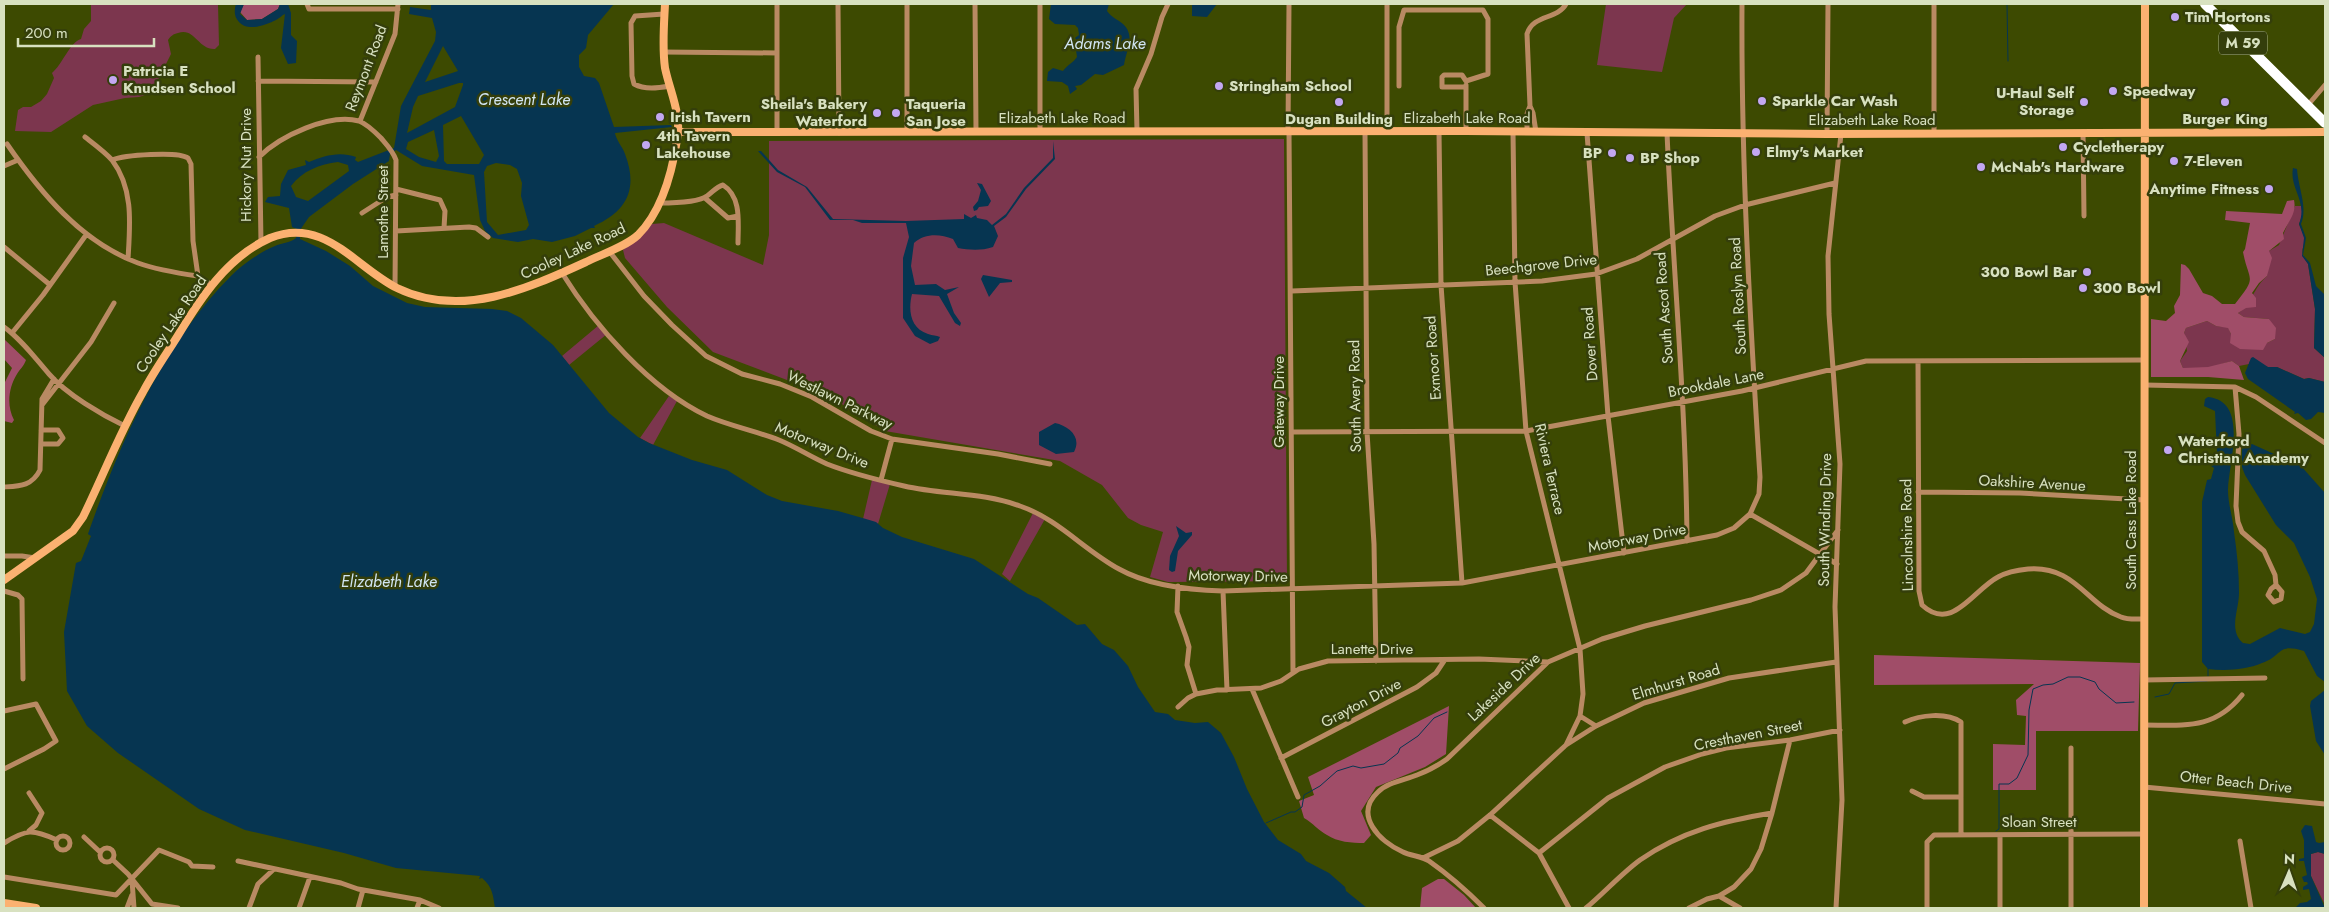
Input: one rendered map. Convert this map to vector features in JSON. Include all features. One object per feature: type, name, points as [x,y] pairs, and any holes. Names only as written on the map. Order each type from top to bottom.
[{"type":"highway","name":"M 59","points":[[2205,4],[2325,123]]},
{"type":"main road","points":[[665,4],[664,52],[677,116],[678,132]]},
{"type":"main road","name":"South Cass Lake Road","points":[[2144,908],[2145,4]]},
{"type":"main road","name":"Elizabeth Lake Road","points":[[678,132],[1289,131],[1934,134],[2325,132]]},
{"type":"main road","name":"Cooley Lake Road","points":[[4,580],[73,531],[83,517],[142,393],[189,317],[212,285],[231,265],[260,243],[275,236],[298,234],[320,238],[339,246],[395,287],[416,295],[434,299],[477,300],[500,297],[530,287],[562,273],[636,237],[655,214],[672,166],[678,132]]},
{"type":"main road","points":[[4,903],[36,908]]},
{"type":"street","points":[[307,4],[309,9],[398,6]]},
{"type":"street","points":[[777,4],[777,133]]},
{"type":"street","points":[[838,4],[839,133]]},
{"type":"street","points":[[906,4],[907,132]]},
{"type":"street","points":[[975,4],[976,132]]},
{"type":"street","points":[[1040,4],[1040,132]]},
{"type":"street","points":[[1137,131],[1136,89],[1151,54],[1168,4]]},
{"type":"street","name":"Gateway Drive","points":[[1289,4],[1292,291],[1291,590],[1293,672]]},
{"type":"street","points":[[1387,4],[1387,132]]},
{"type":"street","points":[[1536,132],[1530,106],[1526,54],[1529,27],[1539,19],[1563,9],[1566,4]]},
{"type":"street","name":"South Roslyn Road","points":[[1742,4],[1742,134],[1760,477],[1758,494],[1750,514]]},
{"type":"street","points":[[1827,134],[1828,4]]},
{"type":"street","points":[[1934,4],[1934,134]]},
{"type":"street","name":"Reymont Road","points":[[259,157],[277,142],[304,130],[333,121],[360,122],[395,34],[398,6]]},
{"type":"street","points":[[1399,86],[1399,27],[1404,10],[1483,10],[1488,19],[1488,74],[1466,84],[1466,132]]},
{"type":"street","points":[[664,14],[641,14],[635,16],[631,23],[632,76],[634,84],[639,86],[655,88],[670,86]]},
{"type":"street","points":[[664,52],[777,53]]},
{"type":"street","name":"Hickory Nut Drive","points":[[258,57],[260,243]]},
{"type":"street","points":[[258,80],[376,82]]},
{"type":"street","points":[[2308,106],[2325,84]]},
{"type":"street","points":[[1527,132],[1526,114],[1530,106]]},
{"type":"street","name":"Lamothe Street","points":[[360,122],[378,135],[392,151],[396,160],[395,287]]},
{"type":"street","name":"South Avery Road","points":[[1365,132],[1367,432],[1375,585],[1376,661]]},
{"type":"street","name":"Exmoor Road","points":[[1439,132],[1441,286],[1462,583]]},
{"type":"street","name":"Riviera Terrace","points":[[1513,132],[1515,282],[1526,432],[1580,648],[1583,694],[1580,716],[1566,745]]},
{"type":"street","points":[[2083,132],[2084,216]]},
{"type":"street","name":"Dover Road","points":[[1588,133],[1608,416],[1624,553]]},
{"type":"street","name":"South Ascot Road","points":[[1667,133],[1672,239],[1684,402],[1687,541]]},
{"type":"street","name":"South Winding Drive","points":[[1836,908],[1842,800],[1836,662],[1836,564],[1840,464],[1829,314],[1828,256],[1841,134]]},
{"type":"street","points":[[86,137],[112,160],[128,196],[130,224],[128,259]]},
{"type":"street","points":[[7,144],[43,192],[86,234],[128,259],[151,268],[198,276],[212,285]]},
{"type":"street","points":[[112,160],[120,157],[142,156],[181,155],[188,158],[191,164],[193,241],[198,276]]},
{"type":"street","points":[[4,166],[18,160]]},
{"type":"street","name":"Beechgrove Drive","points":[[1292,291],[1441,286],[1578,277],[1598,273],[1630,262],[1715,216],[1745,205],[1835,184]]},
{"type":"street","points":[[659,203],[676,203],[705,198],[716,187],[723,185],[730,189],[738,208],[738,243]]},
{"type":"street","points":[[396,189],[440,200],[445,211],[444,228]]},
{"type":"street","points":[[362,213],[386,197],[396,195]]},
{"type":"street","points":[[705,198],[728,218],[738,216]]},
{"type":"street","points":[[396,231],[476,228],[488,237]]},
{"type":"street","points":[[12,333],[86,234]]},
{"type":"street","points":[[4,247],[49,284]]},
{"type":"street","name":"Westlawn Parkway","points":[[609,251],[660,313],[706,356],[742,374],[780,384],[812,397],[871,430],[892,439],[998,454],[1050,464]]},
{"type":"street","name":"Motorway Drive","points":[[562,273],[625,353],[647,376],[675,397],[707,415],[778,440],[827,463],[881,480],[931,491],[989,496],[1023,506],[1047,518],[1119,569],[1149,580],[1178,586],[1223,591],[1462,583],[1717,534],[1734,528],[1750,514]]},
{"type":"street","points":[[42,406],[91,342],[114,303]]},
{"type":"street","points":[[4,328],[12,333],[60,384],[125,426]]},
{"type":"street","name":"Brookdale Lane","points":[[1292,432],[1526,432],[1755,388],[1866,362],[2145,360]]},
{"type":"street","name":"Lincolnshire Road","points":[[1918,361],[1919,596],[1922,605],[1933,614],[1941,616],[1952,613],[1998,577],[2029,569],[2060,574],[2084,590],[2109,611],[2122,618],[2144,620]]},
{"type":"street","points":[[4,487],[28,484],[37,476],[41,464],[44,393],[54,379]]},
{"type":"street","points":[[2145,385],[2235,386],[2256,397],[2325,443]]},
{"type":"street","points":[[2235,386],[2238,434],[2236,506],[2238,522],[2242,532],[2264,551],[2275,575],[2276,585]]},
{"type":"street","points":[[41,430],[58,430],[63,438],[60,443],[41,444]]},
{"type":"street","points":[[881,480],[892,439]]},
{"type":"street","name":"Oakshire Avenue","points":[[1918,492],[2020,493],[2145,500]]},
{"type":"street","points":[[1750,514],[1836,564]]},
{"type":"street","name":"Lakeside Drive","points":[[1484,908],[1457,882],[1422,858],[1401,851],[1377,834],[1368,818],[1368,806],[1373,798],[1385,787],[1428,770],[1447,759],[1548,662],[1580,648],[1645,626],[1751,600],[1782,590],[1806,573],[1838,530]]},
{"type":"street","points":[[4,556],[26,556],[35,559]]},
{"type":"street","points":[[1178,586],[1177,612],[1189,647],[1187,665],[1196,694]]},
{"type":"street","points":[[4,591],[18,595],[22,599],[23,679]]},
{"type":"street","points":[[1223,591],[1227,690]]},
{"type":"street","name":"Lanette Drive","points":[[1178,707],[1196,694],[1252,689],[1274,684],[1293,672],[1315,663],[1328,661],[1548,662]]},
{"type":"street","name":"Grayton Drive","points":[[1281,758],[1417,687],[1436,673],[1444,661]]},
{"type":"street","name":"Elmhurst Road","points":[[1422,858],[1458,841],[1490,815],[1566,745],[1596,726],[1644,703],[1729,678],[1836,662]]},
{"type":"street","points":[[2144,680],[2265,678]]},
{"type":"street","points":[[1252,689],[1298,797]]},
{"type":"street","points":[[2144,725],[2198,725],[2220,715],[2235,704],[2242,695]]},
{"type":"street","points":[[4,711],[36,704],[56,741],[4,769]]},
{"type":"street","points":[[1580,716],[1596,726]]},
{"type":"street","points":[[1905,722],[1918,716],[1954,717],[1961,722],[1961,834]]},
{"type":"street","name":"Cresthaven Street","points":[[1539,853],[1608,798],[1666,767],[1702,754],[1726,748],[1790,740],[1840,730]]},
{"type":"street","points":[[1689,908],[1719,896],[1734,886],[1751,869],[1761,849],[1772,813],[1790,740]]},
{"type":"street","points":[[2071,908],[2072,748]]},
{"type":"street","name":"Otter Beach Drive","points":[[2144,787],[2325,804]]},
{"type":"street","points":[[1912,791],[1924,797],[1961,797]]},
{"type":"street","points":[[4,844],[36,825],[42,813],[29,793]]},
{"type":"street","points":[[1586,908],[1639,862],[1661,847],[1717,823],[1772,813]]},
{"type":"street","points":[[1490,815],[1539,853],[1569,908]]},
{"type":"street","points":[[28,831],[40,833],[57,840]]},
{"type":"street","name":"Sloan Street","points":[[1927,908],[1927,842],[1934,835],[2144,834]]},
{"type":"street","points":[[2000,835],[2000,908]]},
{"type":"street","points":[[84,837],[100,852],[103,861],[110,862],[113,860]]},
{"type":"street","points":[[2240,841],[2250,908]]},
{"type":"street","points":[[100,852],[105,848],[110,848],[115,856],[113,860]]},
{"type":"street","points":[[4,877],[116,895],[159,850],[189,862],[192,866],[213,867]]},
{"type":"street","points":[[113,860],[152,904],[178,908]]},
{"type":"street","points":[[238,862],[363,890],[420,900],[439,908]]},
{"type":"street","points":[[249,908],[258,884],[273,870]]},
{"type":"street","points":[[300,908],[310,877]]},
{"type":"street","points":[[132,880],[134,908]]},
{"type":"street","points":[[358,908],[363,890]]},
{"type":"street","points":[[127,908],[132,895]]},
{"type":"street","points":[[1719,896],[1740,908]]},
{"type":"street","points":[[417,908],[420,900]]},
{"type":"shaded area","points":[[91,4],[218,4],[219,45],[215,49],[209,48],[189,33],[175,34],[168,40],[171,54],[156,84],[148,94],[93,105],[51,132],[15,131],[18,110],[23,107],[31,107],[41,101],[47,94],[54,78],[52,73],[73,44],[81,39],[84,29],[91,21]]},
{"type":"shaded area","points":[[244,4],[280,4],[278,9],[262,19],[247,20],[240,12]]},
{"type":"shaded area","points":[[1606,4],[1687,4],[1674,18],[1662,72],[1597,65]]},
{"type":"shaded area","points":[[1284,139],[1287,581],[1168,582],[1150,577],[1163,532],[1141,525],[1128,518],[1102,485],[1060,461],[885,431],[829,396],[713,352],[667,307],[625,258],[623,250],[652,224],[664,223],[763,265],[769,235],[769,141]]},
{"type":"shaded area","points":[[2294,200],[2295,205],[2292,217],[2283,233],[2284,239],[2269,251],[2272,258],[2267,276],[2252,293],[2256,298],[2256,307],[2246,308],[2238,313],[2244,317],[2269,319],[2276,328],[2275,339],[2267,343],[2263,350],[2240,349],[2230,343],[2231,334],[2228,328],[2216,326],[2207,321],[2186,328],[2184,333],[2189,342],[2180,361],[2183,368],[2208,367],[2232,361],[2239,366],[2244,380],[2208,377],[2151,377],[2151,319],[2166,321],[2175,313],[2174,306],[2180,295],[2181,264],[2189,269],[2203,293],[2212,296],[2222,304],[2235,304],[2247,288],[2250,279],[2243,252],[2250,223],[2225,220],[2226,211],[2282,214],[2287,201]]},
{"type":"shaded area","points":[[2295,206],[2302,206],[2302,216],[2299,224],[2304,236],[2302,252],[2308,264],[2315,309],[2314,348],[2325,358],[2325,382],[2309,378],[2304,379],[2277,367],[2268,367],[2250,361],[2249,364],[2239,366],[2232,361],[2208,368],[2183,368],[2180,361],[2187,351],[2184,333],[2186,328],[2207,321],[2216,326],[2228,327],[2231,334],[2267,343],[2275,339],[2269,319],[2244,317],[2238,313],[2267,276],[2269,251],[2279,245]]},
{"type":"shaded area","points":[[599,325],[607,334],[569,365],[562,356]]},
{"type":"shaded area","points":[[4,339],[26,360],[14,379],[10,390],[9,402],[14,420],[12,423],[4,421],[4,384],[12,368],[4,359]]},
{"type":"shaded area","points":[[669,396],[677,401],[653,445],[640,438]]},
{"type":"shaded area","points":[[872,480],[890,484],[878,524],[863,519]]},
{"type":"shaded area","points":[[1033,513],[1045,519],[1010,581],[1002,574]]},
{"type":"shaded area","points":[[1874,655],[2140,663],[2138,731],[2036,731],[2036,790],[1993,790],[1993,744],[2025,745],[2026,716],[2017,715],[2016,700],[2034,684],[1874,685]]},
{"type":"shaded area","points":[[1449,706],[1446,754],[1425,767],[1376,787],[1361,811],[1371,835],[1364,843],[1335,839],[1304,818],[1299,801],[1314,795],[1308,777]]},
{"type":"shaded area","points":[[2318,852],[2325,854],[2325,905],[2311,876],[2311,854]]},
{"type":"shaded area","points":[[1438,879],[1444,879],[1464,895],[1476,908],[1420,908],[1422,888]]},
{"type":"water","points":[[236,4],[244,4],[240,14],[247,20],[262,19],[278,9],[280,4],[288,4],[291,13],[291,35],[297,41],[296,63],[288,64],[281,48],[285,14],[267,24],[247,27],[236,18]]},
{"type":"water","name":"Elizabeth Lake","points":[[431,4],[614,4],[588,35],[586,48],[579,55],[579,67],[584,76],[595,78],[599,83],[614,127],[671,125],[672,127],[615,133],[629,166],[630,188],[627,197],[622,206],[606,220],[594,226],[595,228],[575,236],[552,242],[533,239],[518,242],[493,238],[485,231],[480,220],[474,175],[422,166],[396,150],[390,154],[389,161],[353,184],[309,217],[300,230],[300,239],[326,251],[350,266],[373,286],[407,303],[425,307],[492,309],[507,311],[521,318],[553,345],[609,413],[638,437],[649,443],[692,460],[727,470],[767,495],[782,501],[838,511],[876,522],[883,528],[902,537],[974,559],[1028,594],[1038,598],[1077,625],[1085,624],[1102,644],[1114,650],[1128,666],[1138,687],[1155,712],[1168,714],[1175,720],[1195,723],[1208,722],[1221,733],[1264,822],[1278,840],[1301,854],[1306,861],[1329,873],[1345,887],[1346,891],[1367,908],[495,908],[490,888],[486,881],[482,878],[479,879],[480,876],[396,868],[344,853],[245,830],[199,809],[118,753],[87,726],[67,691],[64,632],[76,563],[81,561],[91,536],[88,534],[100,500],[129,431],[164,364],[184,332],[207,303],[231,276],[252,259],[277,245],[296,238],[297,229],[292,227],[289,208],[265,202],[268,197],[280,196],[281,184],[288,170],[306,165],[305,160],[309,162],[332,155],[350,155],[356,157],[355,160],[358,162],[394,148],[401,106],[435,41],[436,32],[432,18],[409,14],[410,7],[431,10]],"holes":[[[443,46],[458,71],[425,82]],[[463,83],[455,107],[407,133],[413,107],[418,96]],[[461,116],[484,155],[479,164],[447,164],[444,161],[443,125]],[[434,130],[439,156],[436,162],[419,157],[406,149],[408,142]],[[338,162],[348,165],[349,171],[308,201],[296,197],[291,186],[295,181],[306,172],[325,164]],[[496,163],[510,165],[517,169],[522,183],[521,196],[529,225],[526,230],[498,235],[487,222],[484,172],[487,166]]]},
{"type":"water","name":"Adams Lake","points":[[1051,4],[1109,4],[1107,11],[1123,24],[1129,34],[1130,39],[1124,65],[1103,75],[1095,74],[1081,85],[1075,86],[1077,89],[1070,94],[1068,86],[1062,82],[1047,81],[1048,72],[1053,68],[1063,71],[1077,57],[1076,50],[1080,44],[1075,38],[1079,35],[1078,28],[1075,25],[1055,24],[1049,19]]},
{"type":"water","points":[[1192,4],[1217,4],[1207,17],[1192,16]]},
{"type":"water","points":[[1053,141],[1055,159],[1026,189],[1006,217],[994,226],[998,236],[993,247],[975,250],[958,248],[953,239],[938,235],[923,237],[914,243],[911,266],[915,285],[936,284],[945,290],[959,287],[947,294],[954,313],[961,323],[960,326],[955,323],[939,296],[912,294],[910,306],[914,323],[922,331],[940,337],[938,341],[930,344],[915,336],[903,318],[903,258],[909,237],[906,223],[862,223],[853,220],[830,220],[805,187],[777,172],[758,151],[761,151],[778,170],[807,187],[833,219],[906,221],[964,219],[964,214],[971,218],[976,215],[977,218],[987,220],[992,225],[1006,214],[1024,188],[1053,158]]},
{"type":"water","points":[[2293,168],[2297,169],[2303,204],[2301,224],[2306,238],[2303,255],[2310,263],[2316,286],[2325,295],[2325,358],[2314,348],[2315,309],[2308,264],[2302,256],[2304,238],[2299,224],[2301,208],[2292,175]]},
{"type":"water","points":[[977,183],[982,184],[991,201],[988,206],[979,207],[974,211],[973,207],[978,201],[981,190]]},
{"type":"water","points":[[983,275],[1012,280],[1012,282],[1000,283],[989,297],[981,279]]},
{"type":"water","points":[[2253,357],[2268,367],[2277,367],[2304,379],[2309,378],[2325,382],[2325,413],[2318,412],[2311,419],[2306,420],[2298,413],[2294,414],[2295,412],[2248,379],[2245,373]]},
{"type":"water","points":[[2208,397],[2221,401],[2229,410],[2233,422],[2233,451],[2228,495],[2239,578],[2239,599],[2235,626],[2236,632],[2243,643],[2250,644],[2280,628],[2305,634],[2310,632],[2314,624],[2317,599],[2310,577],[2294,543],[2276,525],[2245,475],[2242,467],[2242,449],[2252,444],[2301,466],[2325,493],[2325,682],[2317,676],[2304,651],[2289,648],[2284,649],[2269,660],[2242,669],[2208,669],[2202,662],[2202,502],[2207,480],[2211,479],[2214,468],[2211,466],[2215,465],[2217,454],[2215,411],[2204,406],[2205,399]]},
{"type":"water","points":[[1055,423],[1060,424],[1073,433],[1076,442],[1074,452],[1056,454],[1039,445],[1039,432]]},
{"type":"water","points":[[1176,526],[1186,533],[1192,532],[1192,535],[1178,551],[1175,571],[1172,572],[1169,570],[1170,556],[1179,536]]},
{"type":"water","points":[[2325,690],[2325,755],[2316,741],[2310,706],[2311,701]]},
{"type":"water","points":[[2305,825],[2312,826],[2316,842],[2325,842],[2325,854],[2318,852],[2311,854],[2311,876],[2325,908],[2295,908],[2300,903],[2311,899],[2309,889],[2303,890],[2303,887],[2308,884],[2304,882],[2302,877],[2307,875],[2304,861],[2299,861],[2299,859],[2304,858],[2304,840],[2301,831]]},
{"type":"waterway","points":[[2007,4],[2008,61]]},
{"type":"waterway","points":[[2208,669],[2208,676]]},
{"type":"waterway","points":[[1996,831],[1999,829],[1999,784],[2009,784],[2017,778],[2028,755],[2029,710],[2033,689],[2053,684],[2068,677],[2080,677],[2095,682],[2099,689],[2116,703],[2134,702]]},
{"type":"waterway","points":[[2155,697],[2169,694],[2175,683],[2207,681]]},
{"type":"waterway","points":[[1266,823],[1295,812],[1302,807],[1304,795],[1320,786],[1337,771],[1353,766],[1361,768],[1384,764],[1398,753],[1400,748],[1418,736],[1434,718],[1447,712]]},
{"type":"place","name":"Tim Hortons","points":[[2175,17]]},
{"type":"place","name":"Patricia E Knudsen School","points":[[113,80]]},
{"type":"place","name":"Stringham School","points":[[1219,86]]},
{"type":"place","name":"Speedway","points":[[2113,91]]},
{"type":"place","name":"Sparkle Car Wash","points":[[1762,101]]},
{"type":"place","name":"Dugan Building","points":[[1339,102]]},
{"type":"place","name":"U-Haul Self Storage","points":[[2084,102]]},
{"type":"place","name":"Burger King","points":[[2225,102]]},
{"type":"place","name":"Sheila's Bakery Waterford","points":[[877,113]]},
{"type":"place","name":"Taqueria San Jose","points":[[896,113]]},
{"type":"place","name":"Irish Tavern","points":[[660,117]]},
{"type":"place","name":"4th Tavern Lakehouse","points":[[646,145]]},
{"type":"place","name":"Cycletherapy","points":[[2063,147]]},
{"type":"place","name":"Elmy's Market","points":[[1756,152]]},
{"type":"place","name":"BP","points":[[1612,153]]},
{"type":"place","name":"BP Shop","points":[[1630,158]]},
{"type":"place","name":"7-Eleven","points":[[2174,161]]},
{"type":"place","name":"McNab's Hardware","points":[[1981,167]]},
{"type":"place","name":"Anytime Fitness","points":[[2269,189]]},
{"type":"place","name":"300 Bowl Bar","points":[[2087,272]]},
{"type":"place","name":"300 Bowl","points":[[2083,288]]},
{"type":"place","name":"Waterford Christian Academy","points":[[2168,450]]},
{"type":"water label","name":"Crescent Lake","points":[[524,99]]}]
